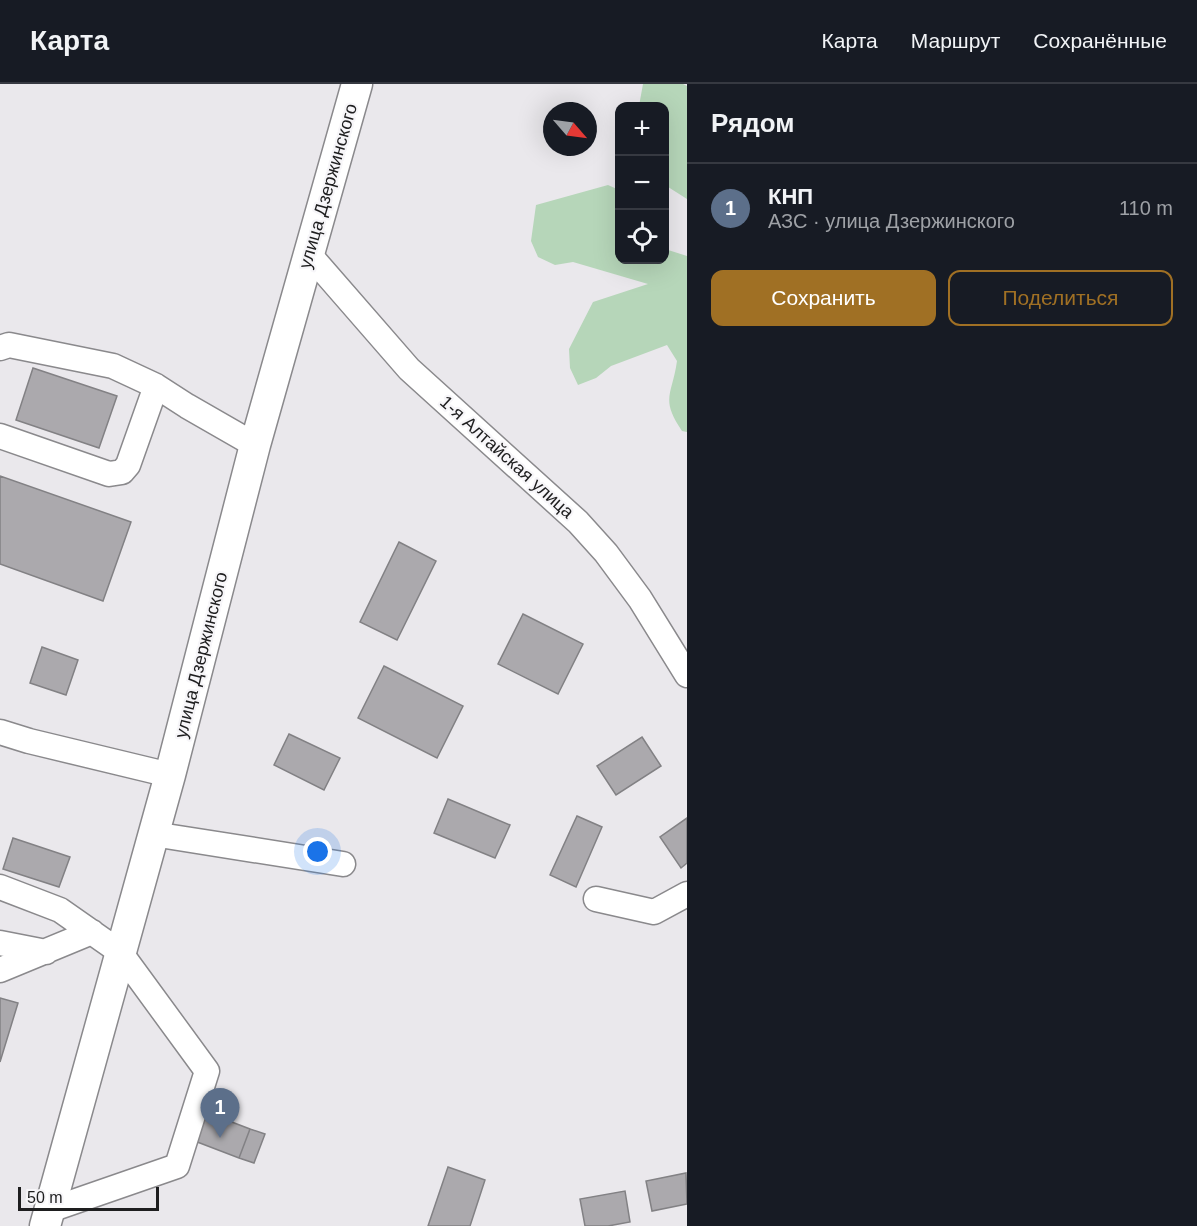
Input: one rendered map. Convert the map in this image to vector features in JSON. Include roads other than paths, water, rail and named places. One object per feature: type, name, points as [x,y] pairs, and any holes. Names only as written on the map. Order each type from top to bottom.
[{"type":"main road","name":"улица Дзержинского","points":[[48,1218],[170,775],[255,445],[357,84]]},
{"type":"street","name":"1-я Алтайская улица","points":[[308,253],[409,369],[585,530],[606,553],[640,599],[687,675]]},
{"type":"street","points":[[0,348],[9,345],[113,366],[156,386],[255,445]]},
{"type":"street","points":[[0,436],[109,474],[122,472],[128,465],[156,386]]},
{"type":"street","points":[[0,732],[170,775]]},
{"type":"street","points":[[153,834],[343,864]]},
{"type":"street","points":[[0,887],[60,910],[120,952],[207,1071],[177,1166],[48,1218]]},
{"type":"street","points":[[596,898],[654,912],[687,894]]},
{"type":"street","points":[[0,970],[92,932]]},
{"type":"street","points":[[0,943],[46,952]]},
{"type":"place","name":"КНП","points":[[220,1138]]}]
